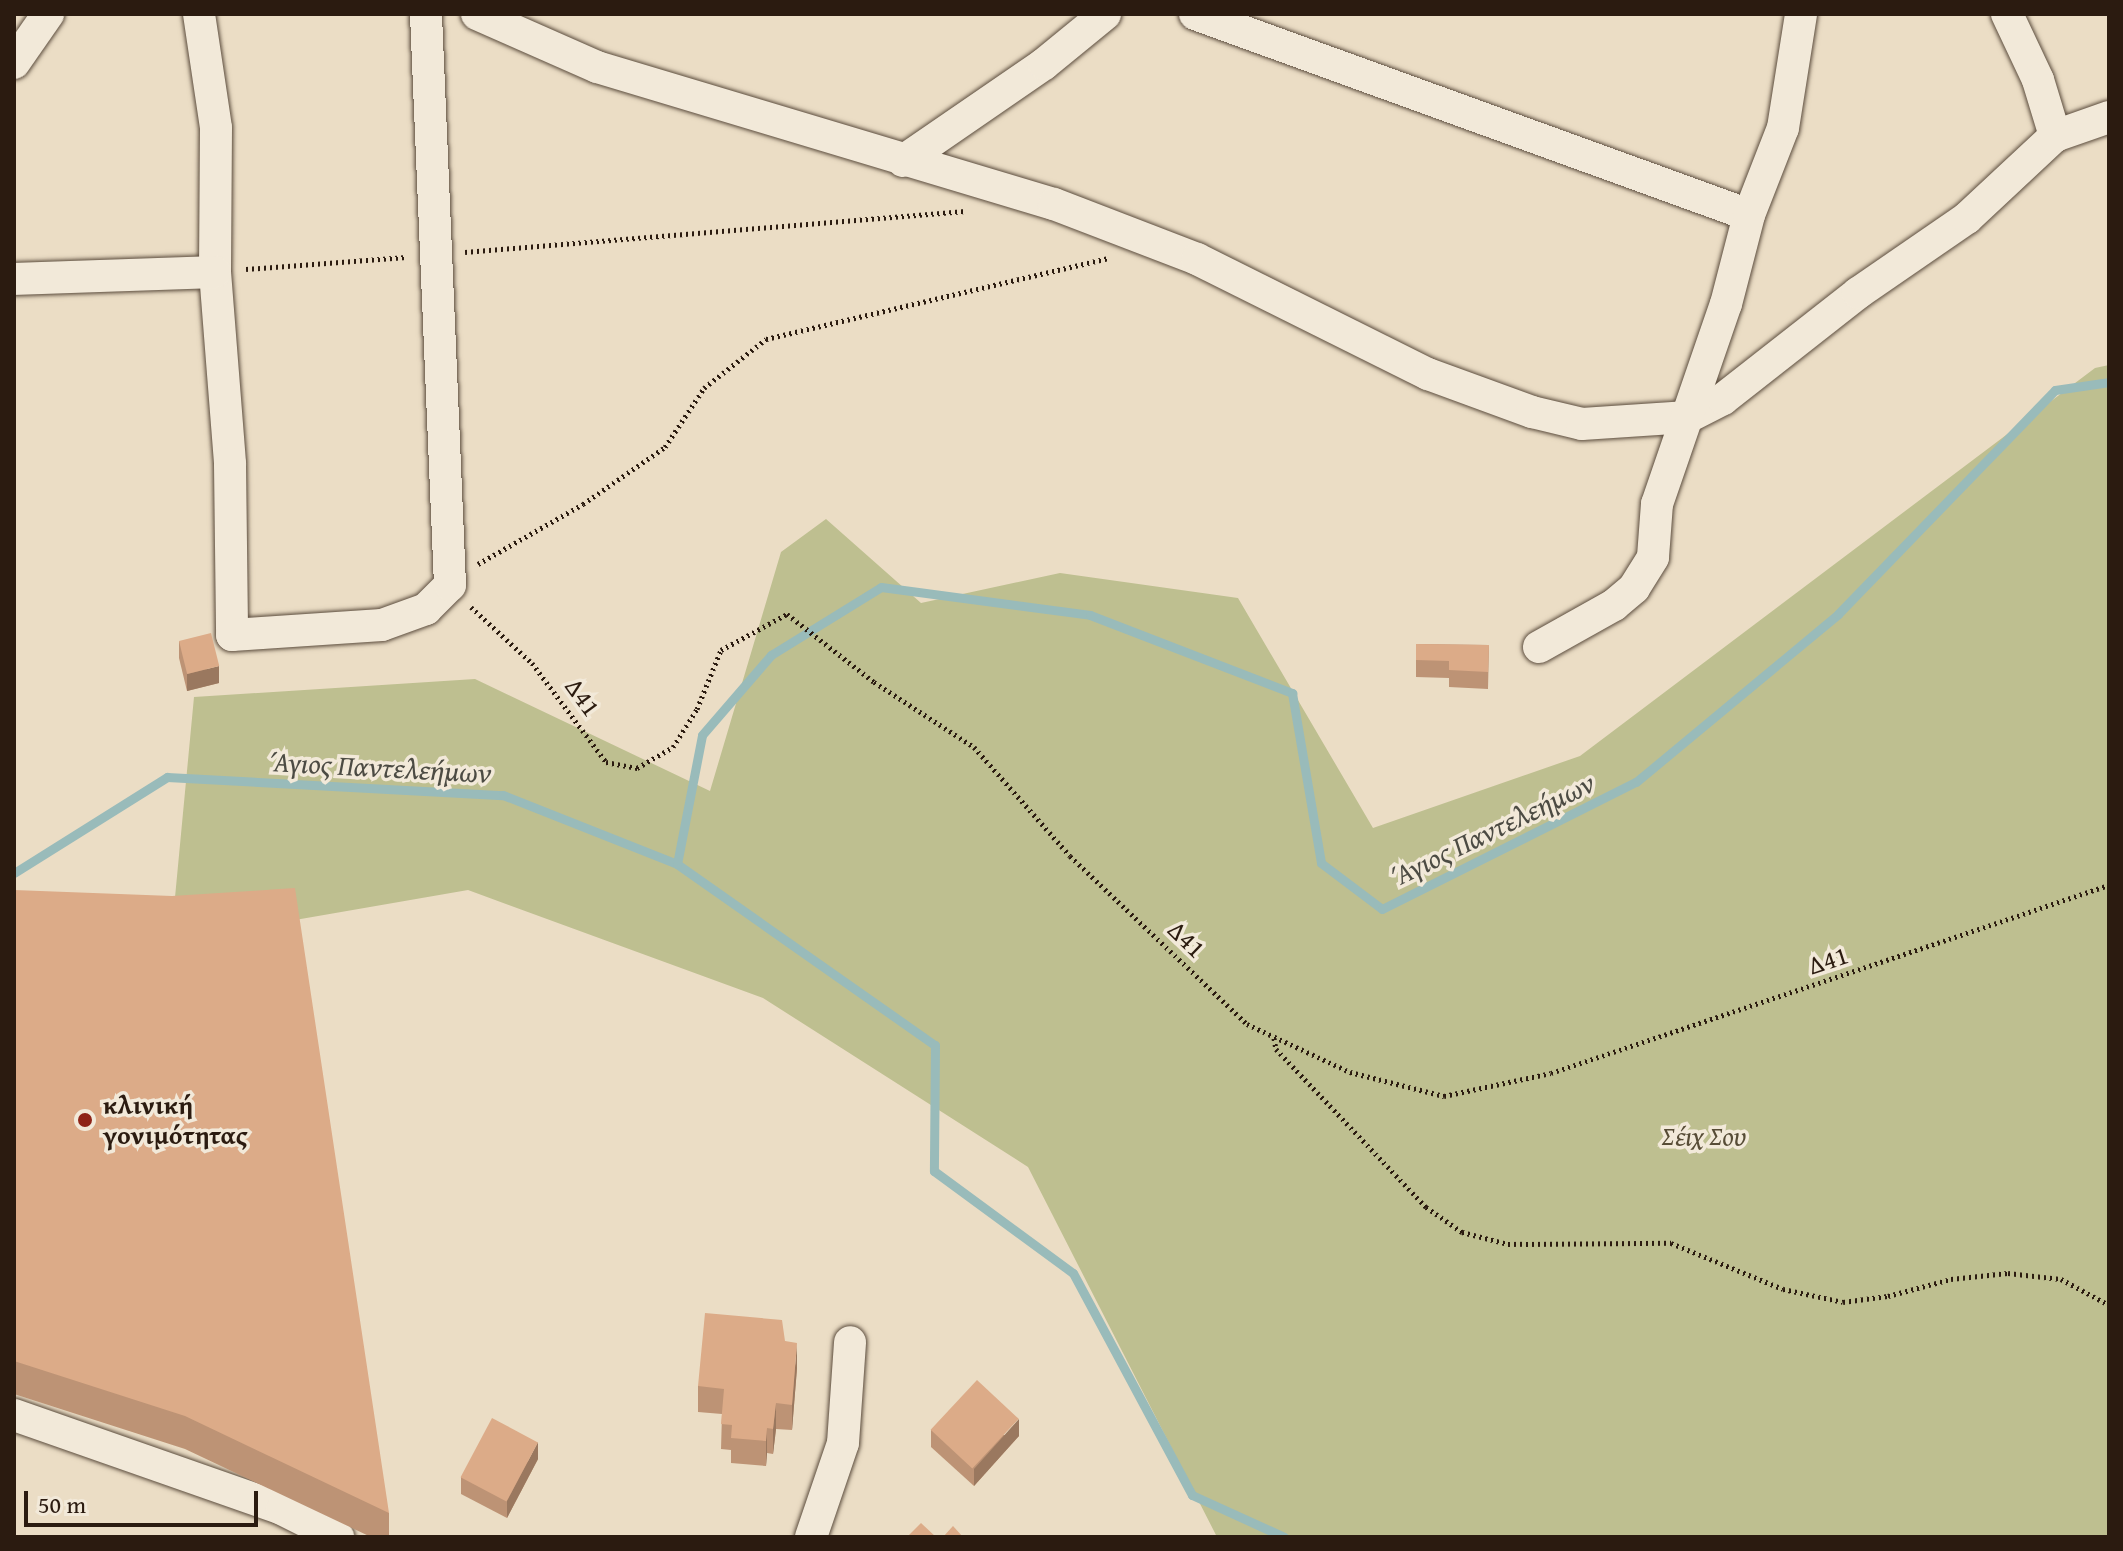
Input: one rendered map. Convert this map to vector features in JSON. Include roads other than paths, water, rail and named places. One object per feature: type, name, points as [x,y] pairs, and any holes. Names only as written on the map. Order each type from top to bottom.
[{"type":"street","points":[[14,63],[48,14]]},
{"type":"street","points":[[199,14],[216,128],[215,272],[230,464],[232,635],[382,625],[426,609],[450,585],[426,14]]},
{"type":"street","points":[[477,14],[516,22],[597,67],[1054,204],[1167,247],[1428,374],[1532,412],[1582,424],[1688,417],[1764,372],[1858,293],[1967,218],[2055,136],[2109,117]]},
{"type":"street","points":[[903,161],[1053,57],[1105,14]]},
{"type":"street","points":[[1195,14],[1749,215]]},
{"type":"street","points":[[1539,647],[1614,605],[1646,573],[1656,542],[1657,504],[1688,417],[1749,215],[1783,128],[1801,14]]},
{"type":"street","points":[[2007,14],[2038,80],[2055,136]]},
{"type":"street","points":[[14,279],[215,272]]},
{"type":"street","points":[[811,1537],[843,1443],[850,1342]]},
{"type":"street","points":[[14,1415],[282,1509],[338,1537]]},
{"type":"waterway","name":"Άγιος Παντελεήμων","points":[[14,873],[167,777],[503,795],[677,864],[702,735],[771,655],[881,587],[1090,615],[1292,693],[1321,863],[1382,909],[1636,782],[1838,614],[2055,390],[2109,382]]},
{"type":"waterway","points":[[677,864],[935,1045],[934,1171],[1073,1273],[1192,1495],[1284,1537]]},
{"type":"place","name":"κλινική γονιμότητας","points":[[85,1120]]},
{"type":"park label","name":"Σέιχ Σου","points":[[1704,1136]]}]
